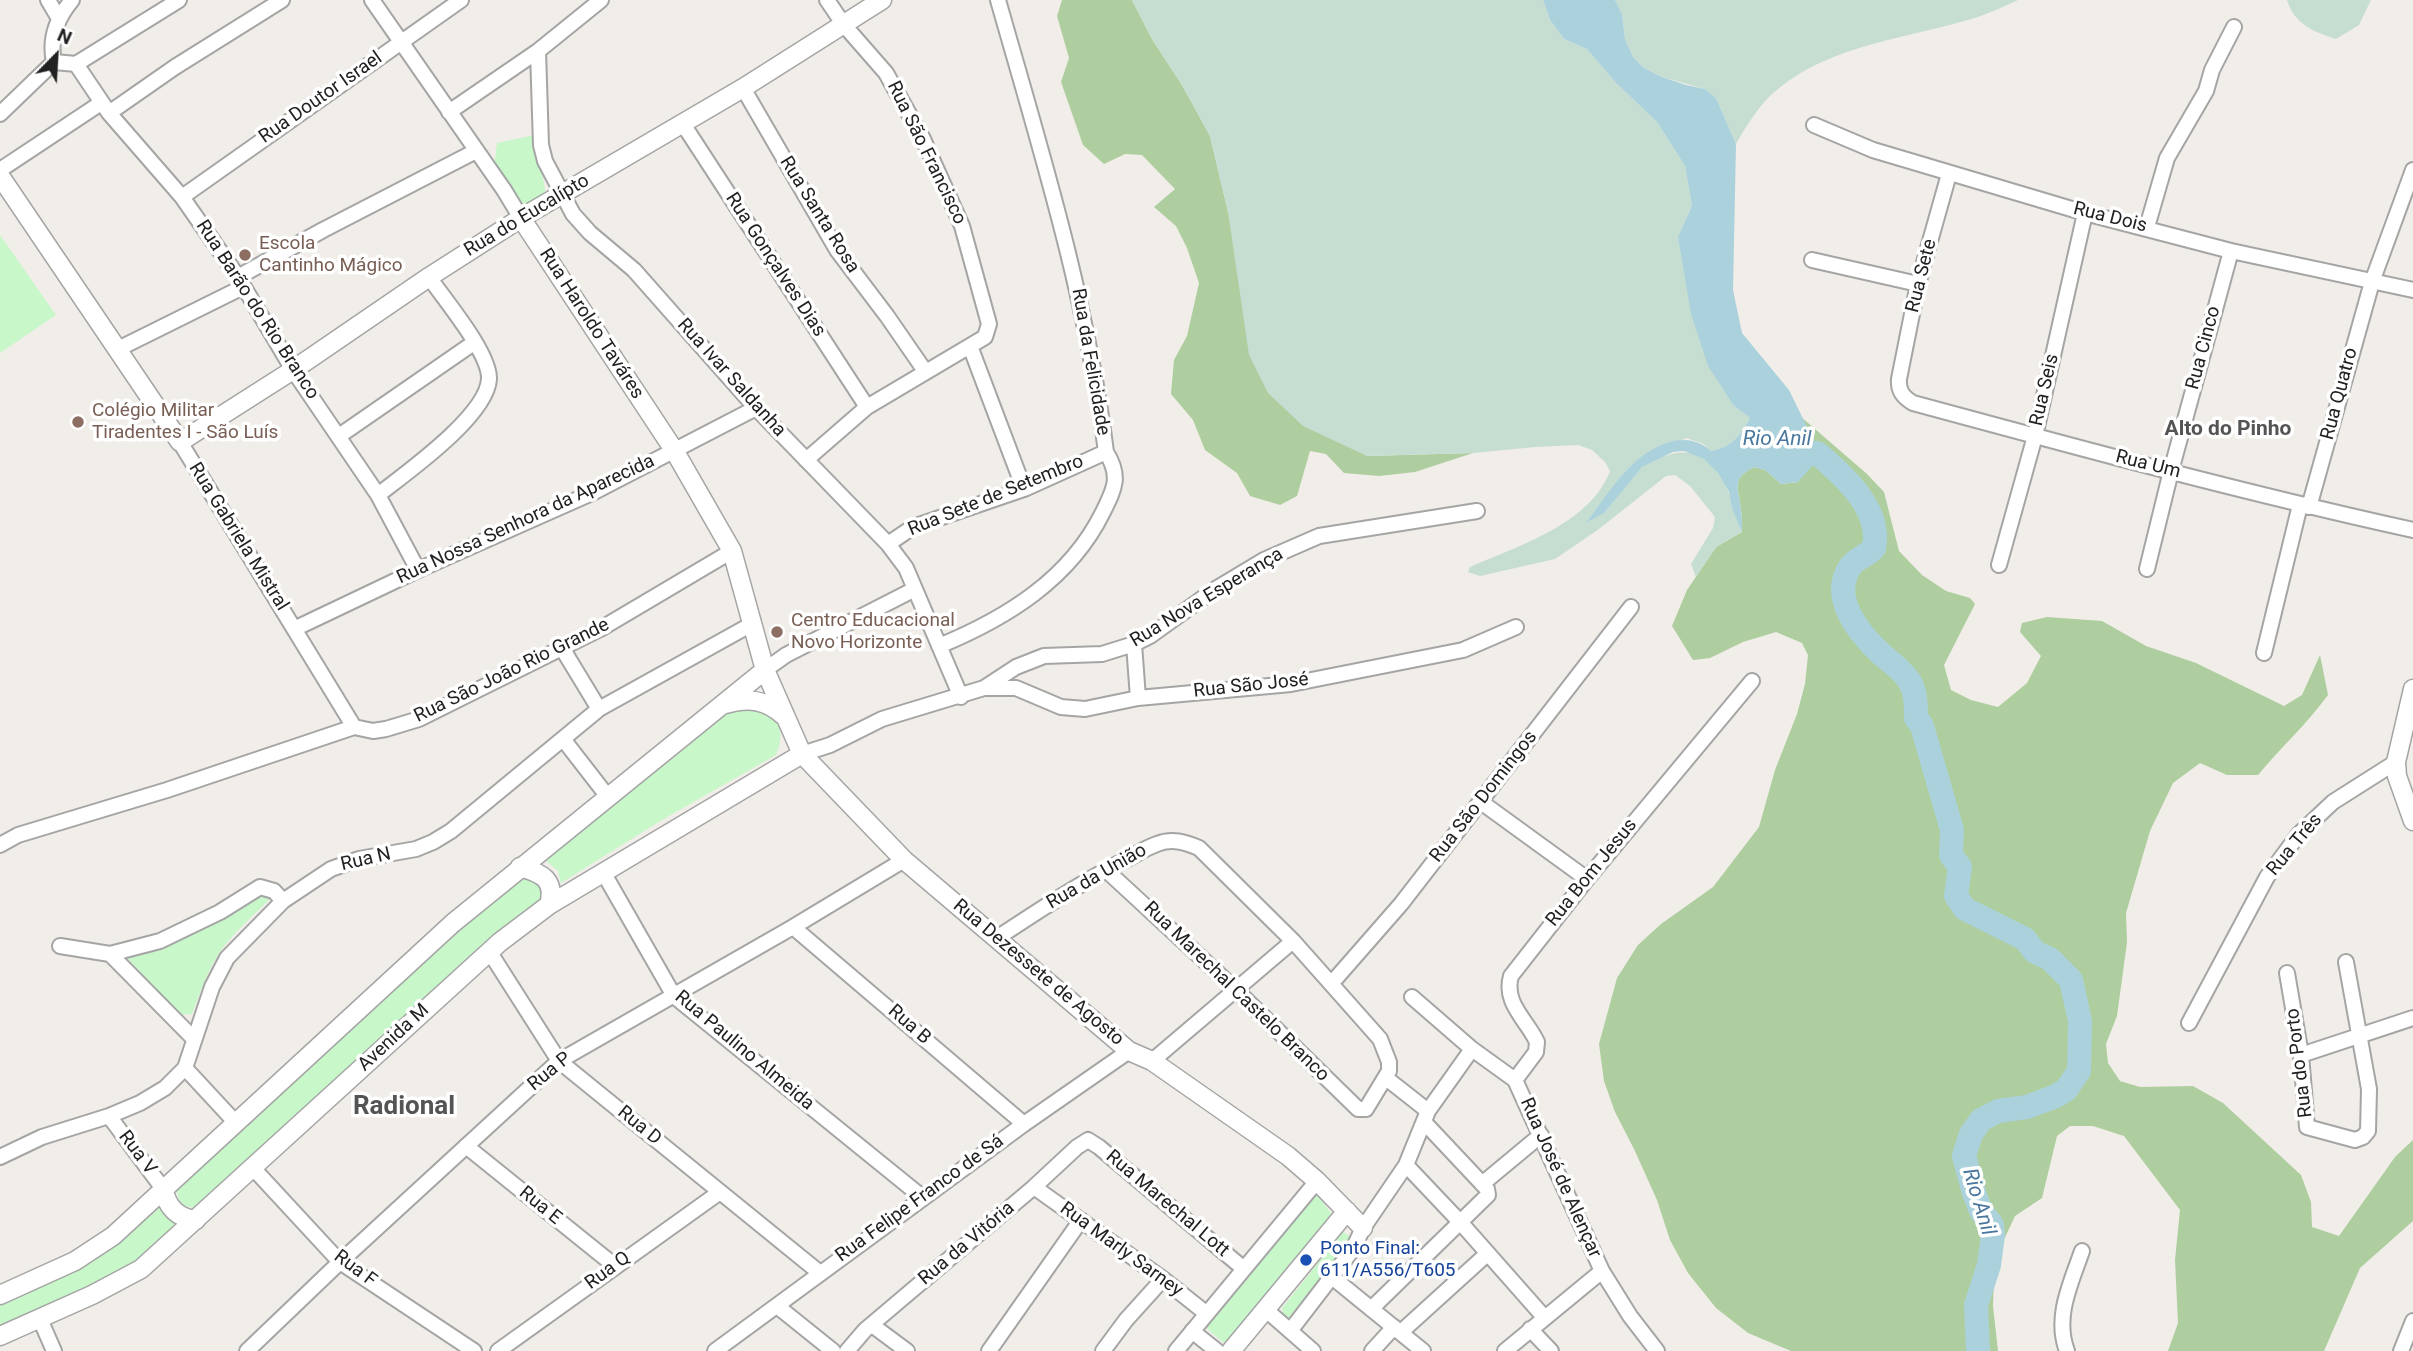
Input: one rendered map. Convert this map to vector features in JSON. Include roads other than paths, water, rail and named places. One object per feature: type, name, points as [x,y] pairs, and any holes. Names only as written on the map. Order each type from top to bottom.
[{"type":"street","points":[[48,0],[58,17]]},
{"type":"street","points":[[54,62],[52,48],[58,17],[72,0]]},
{"type":"street","points":[[0,114],[54,62],[76,64],[179,0]]},
{"type":"street","points":[[0,170],[175,67],[282,0]]},
{"type":"street","name":"Rua Haroldo Taváres","points":[[372,0],[521,218],[674,450],[732,551],[765,670]]},
{"type":"street","name":"Rua Doutor Israel","points":[[182,197],[461,0]]},
{"type":"street","points":[[449,112],[538,51],[601,0]]},
{"type":"street","name":"Rua São Francisco","points":[[827,0],[844,25],[886,73],[923,139],[962,226],[989,324],[985,337],[970,346]]},
{"type":"street","name":"Rua do Eucalípto","points":[[180,442],[521,218],[743,88],[882,0]]},
{"type":"street","name":"Rua da Felicidade","points":[[939,646],[982,628],[1019,606],[1073,559],[1091,536],[1116,477],[1114,464],[1106,452],[1088,333],[1072,263],[998,0]]},
{"type":"street","points":[[2147,227],[2167,158],[2206,91],[2212,70],[2234,27]]},
{"type":"street","name":"Rua Ivar Saldanha","points":[[538,51],[541,145],[545,161],[573,214],[590,233],[634,270],[756,408],[888,544],[906,568],[913,590],[961,697]]},
{"type":"street","name":"Rua Barão do Rio Branco","points":[[76,64],[105,108],[182,197],[241,282],[293,370],[378,495],[418,570]]},
{"type":"street","name":"Rua Santa Rosa","points":[[743,88],[836,250],[925,371]]},
{"type":"street","name":"Rua Gonçalves Dias","points":[[682,124],[867,407]]},
{"type":"street","name":"Rua Dois","points":[[1814,125],[1873,150],[2085,213],[2231,251],[2413,290]]},
{"type":"street","points":[[118,349],[241,282],[323,230],[476,151]]},
{"type":"street","name":"Rua Quatro","points":[[2264,653],[2304,506],[2372,282],[2413,170]]},
{"type":"street","name":"Rua Sete","points":[[1899,379],[1918,284],[1950,174]]},
{"type":"street","name":"Rua Gabriela Mistral","points":[[0,176],[180,442],[354,727]]},
{"type":"street","name":"Rua Seis","points":[[1999,565],[2035,436],[2085,213]]},
{"type":"street","name":"Rua Cinco","points":[[2147,569],[2231,251]]},
{"type":"street","points":[[1812,260],[1918,284]]},
{"type":"street","points":[[378,495],[430,454],[468,417],[482,400],[489,379],[486,365],[475,342],[429,276]]},
{"type":"street","points":[[339,436],[475,342]]},
{"type":"street","points":[[806,460],[867,407],[970,346],[1024,489]]},
{"type":"street","name":"Rua Um","points":[[1899,379],[1898,387],[1904,397],[1913,403],[2304,506],[2413,530]]},
{"type":"street","name":"Rua Nossa Senhora da Aparecida","points":[[294,629],[418,570],[594,492],[756,408]]},
{"type":"street","name":"Rua Sete de Setembro","points":[[888,544],[913,527],[1024,489],[1106,452]]},
{"type":"street","name":"Rua Nova Esperança","points":[[984,688],[1016,667],[1044,656],[1102,654],[1134,644],[1150,636],[1214,590],[1295,545],[1319,536],[1477,510]]},
{"type":"street","name":"Rua São João Rio Grande","points":[[0,845],[18,835],[167,790],[354,727],[373,731],[401,726],[602,628],[732,551]]},
{"type":"street","points":[[0,1295],[92,1251],[164,1190],[453,923],[765,670],[786,656],[913,590]]},
{"type":"street","name":"Rua São Domingos","points":[[1331,984],[1401,904],[1631,607]]},
{"type":"street","name":"Rua N","points":[[0,1157],[42,1137],[109,1116],[165,1088],[185,1068],[212,987],[227,958],[283,901],[343,864],[416,849],[433,842],[451,831],[598,709],[752,624]]},
{"type":"street","name":"Rua São José","points":[[984,688],[1016,688],[1061,707],[1073,709],[1138,698],[1291,684],[1463,650],[1516,627]]},
{"type":"street","points":[[1134,644],[1138,698]]},
{"type":"street","points":[[562,648],[598,709]]},
{"type":"street","name":"Rua Dezessete de Agosto","points":[[765,670],[802,754],[905,860],[1129,1051],[1152,1061],[1258,1134],[1317,1181],[1363,1228]]},
{"type":"street","name":"Rua Bom Jesus","points":[[1515,1080],[1536,1052],[1537,1042],[1511,1002],[1508,985],[1511,976],[1587,879],[1752,681]]},
{"type":"street","points":[[802,754],[830,745],[882,719],[984,688]]},
{"type":"street","points":[[2413,689],[2396,762],[2397,776],[2413,821]]},
{"type":"street","points":[[720,706],[742,700],[760,701],[776,708],[788,722],[789,748],[771,773]]},
{"type":"street","points":[[563,739],[608,797]]},
{"type":"street","name":"Avenida M","points":[[0,1336],[92,1295],[141,1269],[489,951],[549,905],[802,754]]},
{"type":"street","name":"Rua Três","points":[[2189,1023],[2267,877],[2299,834],[2333,802],[2396,762]]},
{"type":"street","points":[[1481,802],[1587,879]]},
{"type":"street","name":"Rua da União","points":[[997,938],[1107,870],[1157,843],[1186,842],[1199,848],[1293,941],[1380,1039],[1389,1062],[1386,1078]]},
{"type":"street","name":"Rua P","points":[[249,1350],[559,1060],[674,996],[905,860]]},
{"type":"street","points":[[520,867],[541,875],[548,881],[552,895],[549,905]]},
{"type":"street","name":"Rua Marechal Castelo Branco","points":[[1107,870],[1358,1109],[1366,1109],[1386,1078]]},
{"type":"street","name":"Rua Paulino Almeida","points":[[603,872],[674,996],[922,1197]]},
{"type":"street","points":[[60,946],[110,954],[160,941],[220,912],[260,887],[274,891],[283,901]]},
{"type":"street","name":"Rua B","points":[[793,927],[1024,1124]]},
{"type":"street","points":[[1152,1061],[1293,941]]},
{"type":"street","name":"Rua D","points":[[489,951],[559,1060],[820,1273]]},
{"type":"street","points":[[110,954],[194,1039]]},
{"type":"street","name":"Rua do Porto","points":[[2287,973],[2301,1055],[2307,1127],[2355,1140],[2368,1132],[2369,1089],[2346,962]]},
{"type":"street","name":"Rua José de Alençar","points":[[1412,997],[1472,1049],[1515,1080],[1602,1271],[1630,1316],[1657,1351]]},
{"type":"street","points":[[2301,1055],[2413,1018]]},
{"type":"street","points":[[1290,1331],[1353,1248],[1363,1228],[1406,1165],[1426,1116],[1472,1049]]},
{"type":"street","name":"Rua Felipe Franco de Sá","points":[[715,1351],[922,1197],[1129,1051]]},
{"type":"street","points":[[185,1068],[236,1123]]},
{"type":"street","points":[[1371,1309],[1487,1197],[1488,1192],[1426,1116],[1386,1078]]},
{"type":"street","name":"Rua V","points":[[109,1116],[164,1190]]},
{"type":"street","points":[[1482,1184],[1541,1135]]},
{"type":"street","name":"Rua da Vitória","points":[[848,1351],[865,1330],[1088,1140]]},
{"type":"street","name":"Rua Marechal Lott","points":[[1088,1140],[1244,1269]]},
{"type":"street","name":"Rua E","points":[[466,1146],[615,1266]]},
{"type":"street","points":[[1406,1165],[1544,1317]]},
{"type":"street","name":"Rua F","points":[[254,1168],[340,1262],[474,1351]]},
{"type":"street","points":[[1176,1351],[1317,1181]]},
{"type":"street","name":"Rua Marly Sarney","points":[[1034,1187],[1163,1279],[1207,1314]]},
{"type":"street","points":[[164,1190],[174,1211],[196,1220]]},
{"type":"street","name":"Rua Q","points":[[498,1351],[720,1192]]},
{"type":"street","points":[[1231,1351],[1347,1212]]},
{"type":"street","points":[[989,1351],[1081,1220]]},
{"type":"street","points":[[2067,1351],[2062,1309],[2082,1251]]},
{"type":"street","points":[[1372,1351],[1487,1254]]},
{"type":"street","points":[[1505,1351],[1602,1271]]},
{"type":"street","points":[[1332,1277],[1423,1351]]},
{"type":"street","points":[[1103,1351],[1126,1320],[1163,1279]]},
{"type":"street","points":[[777,1306],[833,1351]]},
{"type":"street","points":[[1265,1309],[1313,1351]]},
{"type":"street","points":[[40,1319],[54,1351]]},
{"type":"street","points":[[2401,1351],[2413,1321]]},
{"type":"street","points":[[872,1325],[907,1351]]},
{"type":"street","points":[[1530,1329],[1551,1351]]},
{"type":"street","points":[[1192,1331],[1217,1351]]},
{"type":"water","name":"Rio Anil","points":[[1543,0],[1615,0],[1622,14],[1625,39],[1633,57],[1644,68],[1662,77],[1705,89],[1716,98],[1736,144],[1733,290],[1742,333],[1789,390],[1815,443],[1817,453],[1814,464],[1798,482],[1781,484],[1765,470],[1754,467],[1746,471],[1738,485],[1742,532],[1729,492],[1718,473],[1704,459],[1684,451],[1673,452],[1642,467],[1604,513],[1586,523],[1624,473],[1648,452],[1680,440],[1701,444],[1711,451],[1725,447],[1735,440],[1750,418],[1734,406],[1708,366],[1691,314],[1678,237],[1692,206],[1685,166],[1657,122],[1616,83],[1587,49],[1564,39],[1550,20]]},
{"type":"waterway","name":"Rio Anil","points":[[1817,453],[1849,482],[1872,520],[1874,548],[1850,567],[1843,590],[1845,602],[1855,624],[1879,652],[1903,673],[1912,686],[1916,718],[1922,726],[1952,830],[1951,855],[1960,867],[1956,896],[1965,909],[2025,939],[2035,952],[2050,959],[2071,980],[2080,1021],[2079,1071],[2066,1090],[2027,1107],[1998,1111],[1981,1120],[1971,1134],[1964,1156],[1974,1193],[1981,1211],[1992,1225],[1993,1235],[1989,1265],[1976,1305],[1978,1351]]},
{"type":"place","name":"Escola Cantinho Mágico","points":[[245,255]]},
{"type":"place","name":"Colégio Militar Tiradentes I - São Luís","points":[[78,422]]},
{"type":"place","name":"Centro Educacional Novo Horizonte","points":[[777,632]]},
{"type":"place","name":"Ponto Final: 611/A556/T605","points":[[1306,1260]]},
{"type":"district","name":"Alto do Pinho","points":[[2228,430]]},
{"type":"district","name":"Radional","points":[[404,1107]]}]
